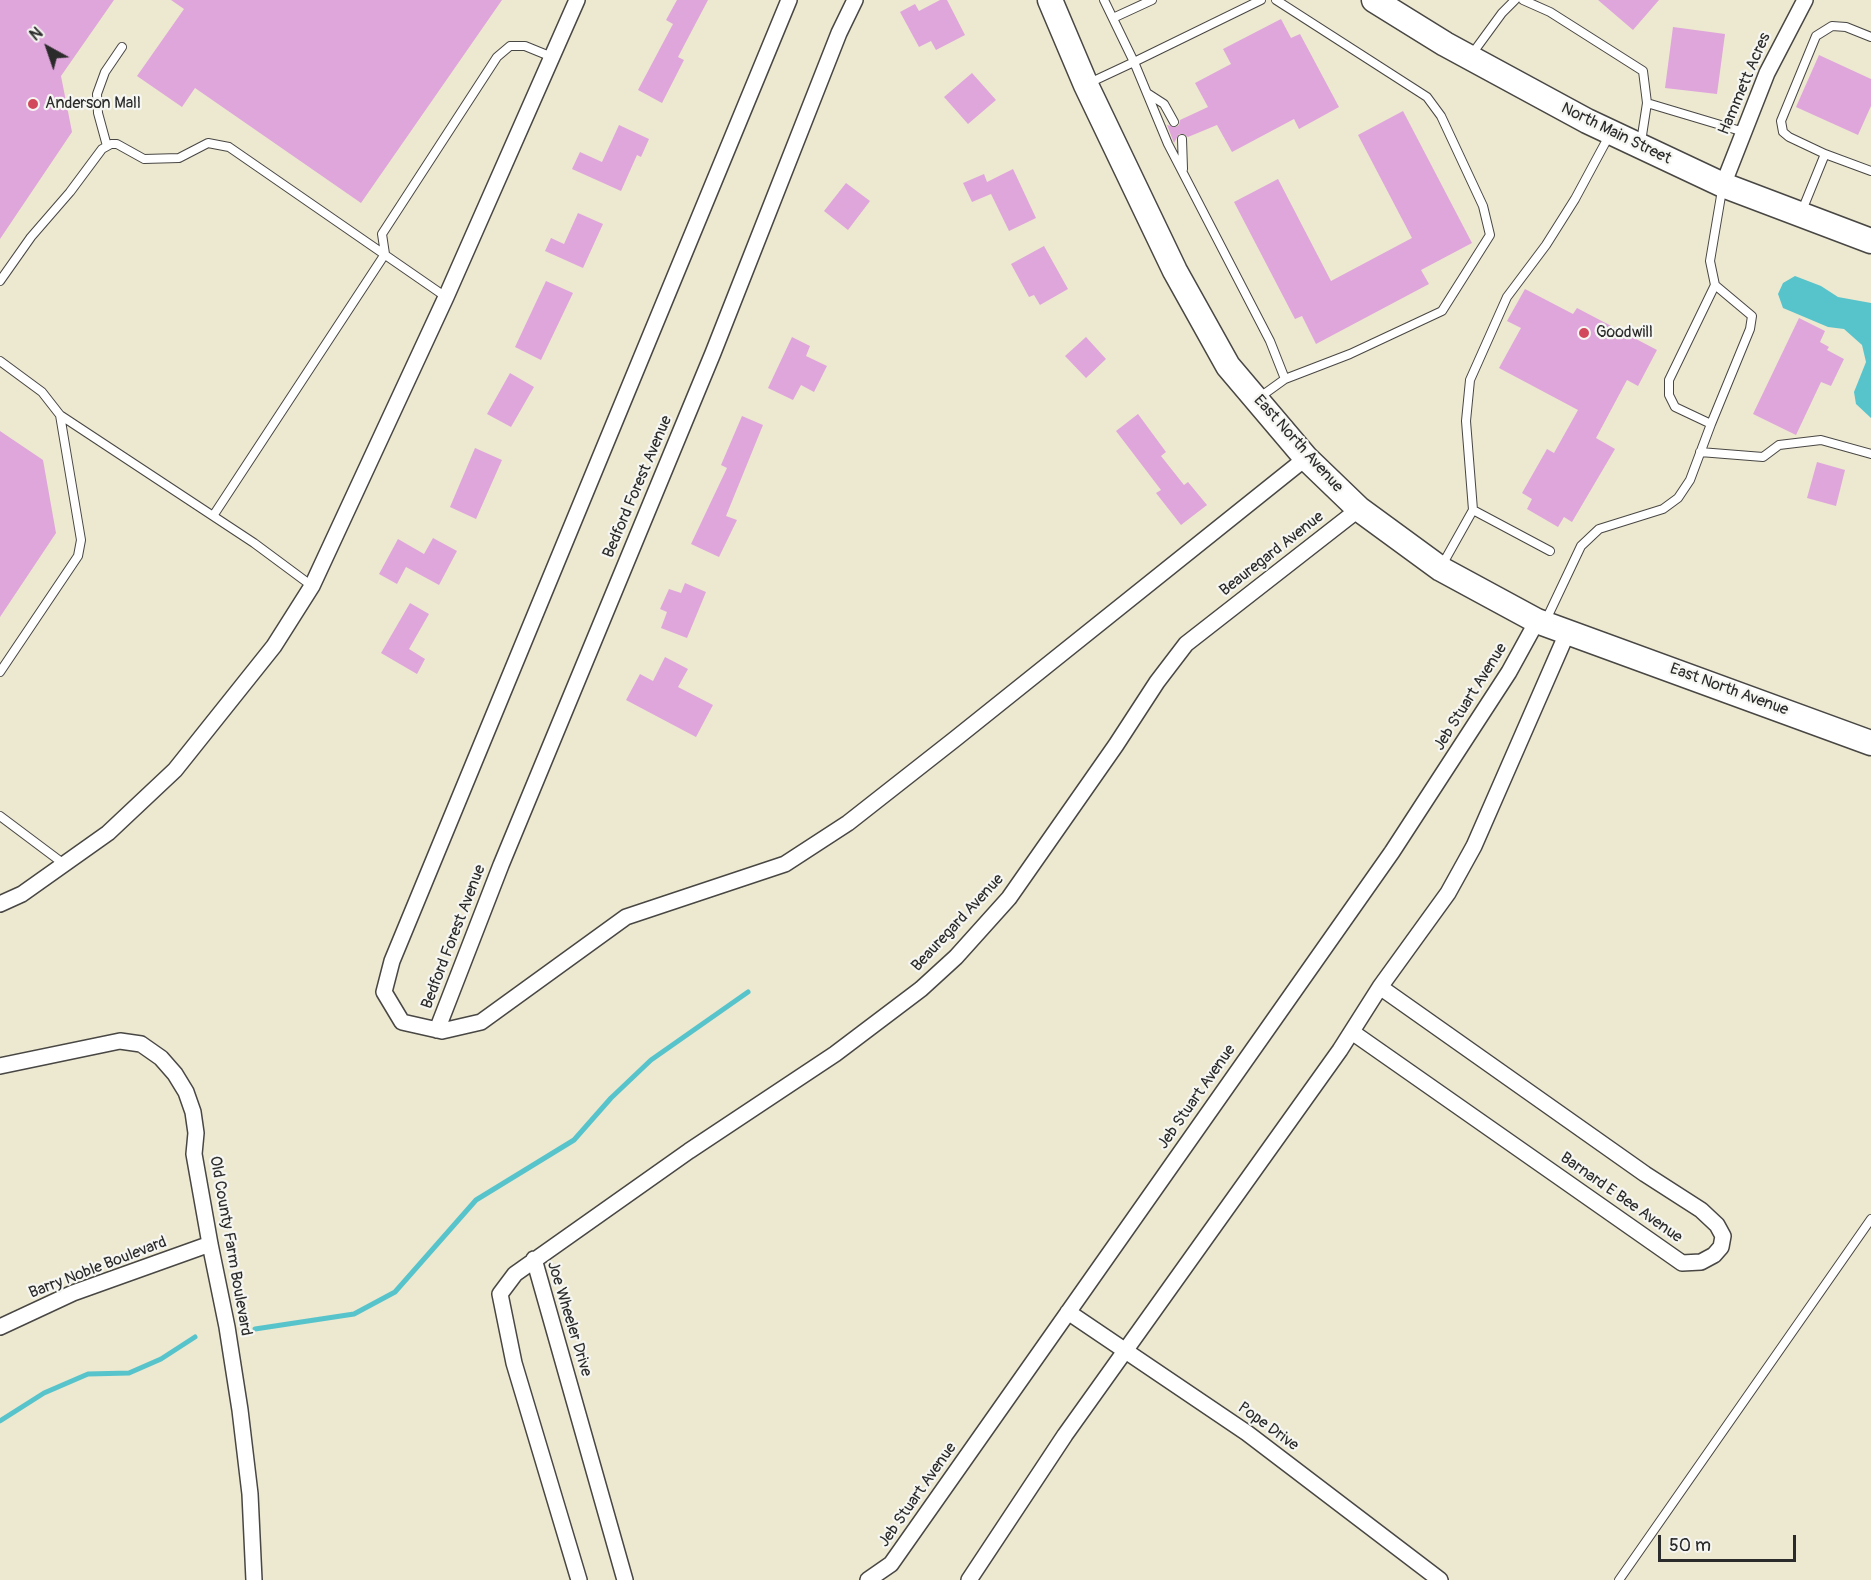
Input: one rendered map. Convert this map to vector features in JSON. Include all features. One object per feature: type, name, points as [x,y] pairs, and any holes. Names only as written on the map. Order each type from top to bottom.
[{"type":"main road","name":"East North Avenue","points":[[1050,0],[1086,85],[1175,271],[1228,366],[1306,458],[1359,509],[1441,569],[1541,622],[1871,743]]},
{"type":"main road","name":"North Main Street","points":[[1384,3],[1469,58],[1611,133],[1723,185],[1871,241]]},
{"type":"street","points":[[0,904],[22,894],[108,833],[175,770],[274,646],[312,586],[446,297],[577,0]]},
{"type":"street","name":"Bedford Forest Avenue","points":[[789,0],[392,961],[384,992],[402,1022],[437,1030],[505,854],[713,352],[839,33],[855,0]]},
{"type":"street","name":"Hammett Acres","points":[[1723,185],[1767,73],[1805,0]]},
{"type":"street","points":[[437,1030],[442,1031],[481,1022],[626,917],[785,864],[848,822],[955,739],[1306,458]]},
{"type":"street","name":"Beauregard Avenue","points":[[534,1259],[689,1151],[835,1054],[921,989],[956,957],[1009,898],[1157,682],[1186,644],[1359,509]]},
{"type":"street","name":"Jeb Stuart Avenue","points":[[868,1580],[891,1564],[1392,852],[1541,622]]},
{"type":"street","points":[[969,1580],[1065,1435],[1352,1032],[1380,987],[1448,893],[1474,846],[1568,631]]},
{"type":"street","name":"Barnard E Bee Avenue","points":[[1352,1032],[1682,1263],[1701,1262],[1714,1255],[1721,1247],[1723,1236],[1717,1225],[1701,1210],[1644,1174],[1380,987]]},
{"type":"street","name":"Old County Farm Boulevard","points":[[0,1066],[120,1041],[141,1044],[161,1059],[175,1074],[186,1092],[193,1112],[196,1133],[195,1154],[240,1410],[250,1494],[254,1580]]},
{"type":"street","name":"Barry Noble Boulevard","points":[[0,1328],[73,1293],[210,1244]]},
{"type":"street","name":"Joe Wheeler Drive","points":[[579,1580],[514,1362],[500,1294],[515,1274],[534,1259],[625,1580]]},
{"type":"street","name":"Pope Drive","points":[[1068,1312],[1247,1433],[1440,1580]]},
{"type":"lane","points":[[1104,0],[1183,173],[1270,341],[1285,379]]},
{"type":"lane","points":[[1113,18],[1152,0]]},
{"type":"lane","points":[[1086,85],[1261,0]]},
{"type":"lane","points":[[1257,400],[1285,379],[1350,354],[1442,311],[1490,234],[1483,206],[1441,116],[1427,97],[1276,0]]},
{"type":"lane","points":[[1469,58],[1502,13],[1515,0]]},
{"type":"lane","points":[[1523,0],[1550,12],[1643,70],[1647,104],[1640,146]]},
{"type":"lane","points":[[1871,37],[1846,27],[1832,26],[1816,36],[1781,122],[1783,132],[1789,137],[1825,154],[1871,171]]},
{"type":"lane","points":[[213,516],[384,254],[382,234],[497,57],[510,46],[525,46],[552,57]]},
{"type":"lane","points":[[107,146],[98,113],[97,94],[105,72],[122,48]]},
{"type":"lane","points":[[1147,93],[1164,104],[1174,122]]},
{"type":"lane","points":[[1647,104],[1744,132]]},
{"type":"lane","points":[[1441,569],[1473,510],[1466,421],[1470,380],[1507,297],[1546,245],[1575,199],[1611,133]]},
{"type":"lane","points":[[1182,140],[1183,173]]},
{"type":"lane","points":[[0,281],[31,237],[70,192],[95,155],[107,146],[117,144],[144,159],[178,158],[208,142],[229,147],[446,297]]},
{"type":"lane","points":[[1801,214],[1825,154]]},
{"type":"lane","points":[[1711,424],[1675,407],[1669,395],[1669,380],[1715,285],[1710,261],[1723,185]]},
{"type":"lane","points":[[1541,622],[1581,546],[1599,529],[1663,509],[1678,498],[1690,480],[1750,328],[1752,316],[1715,285]]},
{"type":"lane","points":[[0,361],[42,392],[60,416],[213,516],[312,586]]},
{"type":"lane","points":[[0,672],[78,556],[81,540],[60,416]]},
{"type":"lane","points":[[1700,452],[1763,457],[1779,445],[1821,440],[1871,454]]},
{"type":"lane","points":[[1473,510],[1550,551]]},
{"type":"lane","points":[[0,816],[64,865]]},
{"type":"lane","points":[[1619,1580],[1871,1219]]},
{"type":"water","points":[[1795,276],[1821,286],[1838,297],[1871,303],[1871,418],[1856,404],[1854,392],[1866,362],[1862,345],[1844,329],[1828,327],[1783,308],[1778,294],[1783,283]]},
{"type":"building","name":"Anderson Mall","points":[[0,0],[114,0],[61,76],[72,132],[0,239]]},
{"type":"building","points":[[171,0],[502,0],[361,203],[195,88],[182,107],[137,76],[184,9]]},
{"type":"building","points":[[677,0],[708,0],[678,57],[684,60],[662,103],[638,90],[673,24],[666,20]]},
{"type":"building","points":[[940,0],[947,0],[965,35],[936,50],[931,41],[919,47],[900,12],[915,4],[919,11]]},
{"type":"building","points":[[1598,0],[1659,0],[1633,30]]},
{"type":"building","points":[[1281,19],[1291,38],[1300,34],[1339,107],[1299,129],[1294,119],[1232,152],[1217,125],[1188,137],[1179,134],[1174,143],[1167,125],[1176,127],[1180,120],[1208,107],[1195,83],[1231,64],[1223,49]]},
{"type":"building","points":[[1673,27],[1725,34],[1717,94],[1665,88]]},
{"type":"building","points":[[1819,55],[1871,79],[1871,106],[1858,135],[1796,107]]},
{"type":"building","points":[[972,73],[996,100],[968,124],[944,97]]},
{"type":"building","points":[[1403,111],[1472,243],[1421,270],[1429,284],[1316,344],[1302,316],[1295,319],[1234,202],[1278,179],[1331,281],[1412,238],[1358,135]]},
{"type":"building","points":[[619,125],[649,139],[641,157],[637,155],[621,191],[572,169],[580,152],[602,162]]},
{"type":"building","points":[[1013,169],[1036,218],[1009,231],[991,194],[972,202],[963,183],[984,174],[987,182]]},
{"type":"building","points":[[846,183],[870,201],[848,230],[824,211]]},
{"type":"building","points":[[578,213],[603,224],[583,268],[545,251],[551,238],[564,244]]},
{"type":"building","points":[[1044,246],[1068,289],[1040,305],[1034,295],[1029,297],[1011,264]]},
{"type":"building","points":[[546,281],[573,293],[541,360],[515,347]]},
{"type":"building","points":[[1525,289],[1573,314],[1577,308],[1657,350],[1638,386],[1627,380],[1596,438],[1615,449],[1572,522],[1564,517],[1558,527],[1527,509],[1532,499],[1522,493],[1547,449],[1554,453],[1578,410],[1499,368],[1521,328],[1507,321]]},
{"type":"building","points":[[1799,318],[1825,331],[1820,342],[1829,347],[1827,350],[1844,359],[1831,386],[1821,382],[1796,435],[1753,414]]},
{"type":"building","points":[[792,337],[810,346],[806,356],[827,366],[814,392],[801,385],[793,400],[768,388]]},
{"type":"building","points":[[1086,337],[1106,359],[1086,378],[1065,356]]},
{"type":"building","points":[[510,373],[534,387],[511,427],[487,414]]},
{"type":"building","points":[[1138,414],[1166,452],[1161,456],[1184,485],[1188,482],[1207,505],[1181,525],[1156,493],[1161,490],[1116,431]]},
{"type":"building","points":[[742,416],[763,425],[726,516],[737,520],[719,557],[691,544],[727,468],[721,465]]},
{"type":"building","points":[[0,431],[43,460],[56,533],[0,617]]},
{"type":"building","points":[[475,448],[502,460],[476,519],[450,507]]},
{"type":"building","points":[[1817,462],[1845,470],[1836,506],[1807,498]]},
{"type":"building","points":[[433,538],[457,551],[439,585],[406,567],[397,584],[379,574],[398,539],[424,554]]},
{"type":"building","points":[[685,583],[706,592],[687,638],[661,628],[667,612],[660,609],[669,589],[681,593]]},
{"type":"building","points":[[410,603],[429,614],[409,649],[425,659],[417,674],[381,653]]},
{"type":"building","points":[[665,657],[688,669],[678,687],[713,705],[696,737],[626,700],[640,674],[653,681]]},
{"type":"waterway","points":[[255,1329],[354,1314],[395,1292],[476,1200],[574,1140],[611,1098],[651,1060],[748,992]]},
{"type":"waterway","points":[[0,1421],[44,1393],[88,1374],[129,1373],[161,1359],[195,1337]]},
{"type":"place","name":"Anderson Mall","points":[[33,104]]},
{"type":"place","name":"Goodwill","points":[[1584,333]]}]
